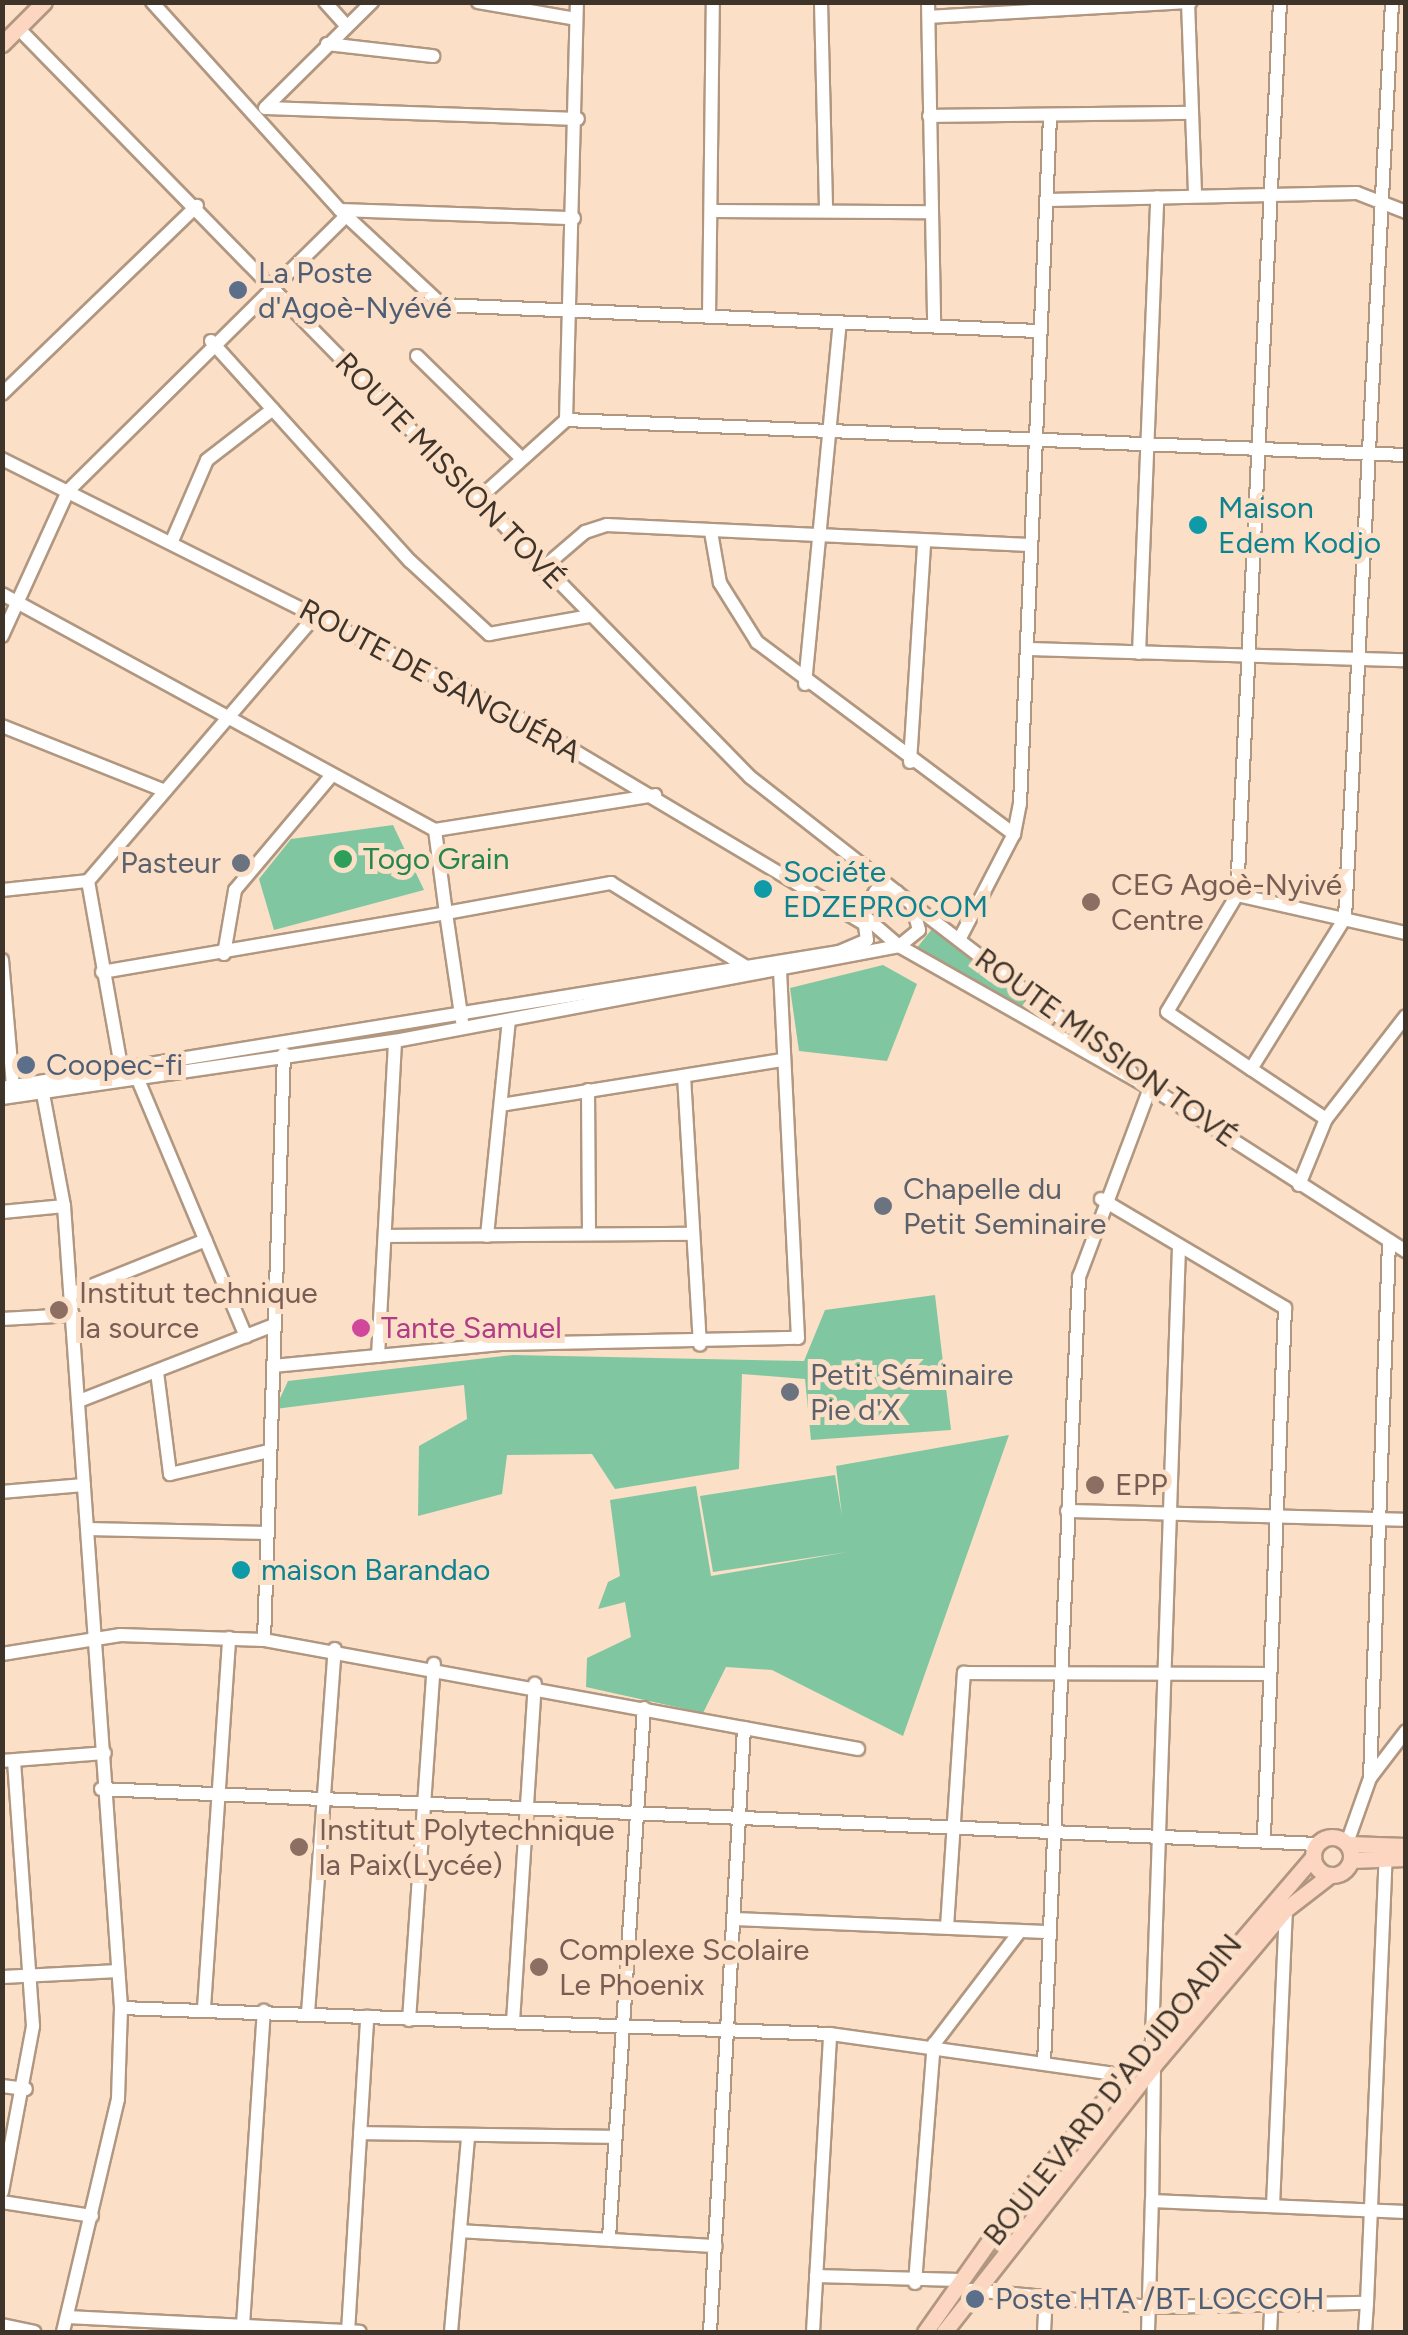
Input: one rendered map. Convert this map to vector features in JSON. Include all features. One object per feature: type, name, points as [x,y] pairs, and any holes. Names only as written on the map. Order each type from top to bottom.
[{"type":"main road","points":[[12,33],[22,2]]},
{"type":"main road","points":[[12,33],[44,2]]},
{"type":"main road","points":[[1330,1875],[1315,1851],[1346,1846],[1406,1846]]},
{"type":"main road","points":[[1346,1846],[1386,1858],[1406,1858]]},
{"type":"main road","name":"BOULEVARD D'ADJIDOADIN","points":[[926,2332],[1286,1909],[1330,1875],[1346,1846]]},
{"type":"main road","name":"BOULEVARD D'ADJIDOADIN","points":[[944,2332],[965,2285],[1121,2074],[1315,1851]]},
{"type":"street","points":[[152,2],[261,112],[343,213],[442,305],[573,314],[1038,332]]},
{"type":"street","points":[[324,2],[346,26]]},
{"type":"street","points":[[261,112],[372,2]]},
{"type":"street","points":[[478,2],[576,19]]},
{"type":"street","points":[[566,420],[573,314],[577,2]]},
{"type":"street","points":[[709,318],[713,2]]},
{"type":"street","points":[[821,2],[826,209]]},
{"type":"street","points":[[928,2],[934,325]]},
{"type":"street","points":[[929,18],[985,5],[1190,2],[1195,196]]},
{"type":"street","points":[[1280,2],[1264,192],[1252,654],[1237,894],[1167,1012],[1326,1119]]},
{"type":"street","points":[[1251,1069],[1345,918],[1364,452],[1392,2]]},
{"type":"street","name":"ROUTE MISSION TOVÉ","points":[[12,33],[198,206],[476,501],[750,777],[897,892]]},
{"type":"street","points":[[327,44],[432,56]]},
{"type":"street","points":[[261,112],[578,119]]},
{"type":"street","points":[[930,116],[1191,113]]},
{"type":"street","points":[[959,940],[1014,834],[1027,648],[1050,116]]},
{"type":"street","points":[[1048,200],[1264,192],[1378,202],[1406,212]]},
{"type":"street","points":[[1139,653],[1150,443],[1156,197]]},
{"type":"street","points":[[2,394],[198,206]]},
{"type":"street","points":[[713,211],[932,212]]},
{"type":"street","points":[[2,636],[68,490],[211,341],[343,213],[574,218]]},
{"type":"street","points":[[805,684],[840,323]]},
{"type":"street","points":[[211,341],[489,634],[590,616]]},
{"type":"street","points":[[417,356],[519,456]]},
{"type":"street","points":[[172,542],[207,460],[274,410]]},
{"type":"street","points":[[476,501],[519,456],[566,420],[1035,436],[1406,455]]},
{"type":"street","name":"ROUTE DE SANGUÉRA","points":[[2,459],[172,542],[655,795],[813,897],[865,925]]},
{"type":"street","points":[[543,568],[596,527],[1029,545]]},
{"type":"street","points":[[711,532],[738,617],[805,684],[1014,834]]},
{"type":"street","points":[[910,762],[924,543]]},
{"type":"street","points":[[2,594],[230,712],[332,776],[435,830],[655,795]]},
{"type":"street","points":[[2,890],[88,881],[315,616]]},
{"type":"street","points":[[1027,648],[1406,660]]},
{"type":"street","points":[[2,726],[165,791]]},
{"type":"street","points":[[224,954],[235,890],[332,776]]},
{"type":"street","points":[[435,830],[462,1021]]},
{"type":"street","points":[[2,1098],[122,1072],[284,1051],[462,1021],[856,948],[865,925],[866,901],[846,850]]},
{"type":"street","points":[[88,881],[122,1072]]},
{"type":"street","points":[[102,972],[224,954],[611,883],[745,966]]},
{"type":"street","points":[[2,960],[8,1087],[43,1090],[139,1082],[284,1051],[395,1042],[462,1021],[508,1020],[780,973],[899,946],[919,930],[912,904],[897,892],[866,901],[813,897]]},
{"type":"street","points":[[1237,894],[1406,933]]},
{"type":"street","name":"ROUTE MISSION TOVÉ","points":[[912,904],[1067,1019],[1150,1088],[1406,1251]]},
{"type":"street","points":[[865,925],[1053,1039],[1150,1088],[1101,1199],[1079,1277],[1055,1827],[1046,1932],[1044,2063]]},
{"type":"street","points":[[273,1366],[504,1344],[700,1344],[800,1334],[780,973]]},
{"type":"street","points":[[1300,1185],[1326,1119],[1406,1016]]},
{"type":"street","points":[[1053,1039],[1067,1019]]},
{"type":"street","points":[[487,1236],[508,1020]]},
{"type":"street","points":[[378,1356],[395,1042]]},
{"type":"street","points":[[264,1640],[284,1051]]},
{"type":"street","points":[[501,1104],[782,1060]]},
{"type":"street","points":[[684,1076],[700,1344]]},
{"type":"street","points":[[139,1082],[246,1336]]},
{"type":"street","points":[[43,1090],[64,1206],[106,1753],[101,1790],[120,2008],[118,2099],[63,2332]]},
{"type":"street","points":[[588,1090],[589,1234]]},
{"type":"street","points":[[1101,1199],[1285,1308],[1264,1835]]},
{"type":"street","points":[[2,1212],[64,1206]]},
{"type":"street","points":[[386,1236],[692,1234]]},
{"type":"street","points":[[71,1294],[206,1240]]},
{"type":"street","points":[[1346,1846],[1370,1778],[1389,1240]]},
{"type":"street","points":[[1152,2040],[1179,1248]]},
{"type":"street","points":[[2,1320],[73,1315]]},
{"type":"street","points":[[79,1401],[274,1325]]},
{"type":"street","points":[[157,1372],[170,1474],[269,1451]]},
{"type":"street","points":[[2,1492],[84,1485]]},
{"type":"street","points":[[1067,1511],[1406,1520]]},
{"type":"street","points":[[87,1529],[268,1533]]},
{"type":"street","points":[[204,2008],[214,1797],[228,1638]]},
{"type":"street","points":[[2,1654],[95,1641],[264,1640],[434,1664],[858,1749]]},
{"type":"street","points":[[308,2013],[318,1800],[334,1649]]},
{"type":"street","points":[[409,2020],[434,1664]]},
{"type":"street","points":[[947,1926],[962,1675],[1060,1670],[1268,1674]]},
{"type":"street","points":[[513,2022],[535,1684]]},
{"type":"street","points":[[609,2238],[644,1708]]},
{"type":"street","points":[[710,2332],[744,1728]]},
{"type":"street","points":[[1370,1778],[1406,1730]]},
{"type":"street","points":[[2,2192],[26,2089],[33,2026],[24,1978],[8,1761],[106,1753]]},
{"type":"street","points":[[101,1790],[1264,1835],[1292,1840],[1315,1851]]},
{"type":"street","points":[[1365,2332],[1376,2211],[1386,1858]]},
{"type":"street","points":[[1273,2206],[1286,1909]]},
{"type":"street","points":[[734,1919],[1046,1932]]},
{"type":"street","points":[[916,2283],[934,2044],[1020,1931]]},
{"type":"street","points":[[2,1977],[117,1971]]},
{"type":"street","points":[[120,2008],[204,2008],[409,2020],[830,2034],[934,2044],[1121,2074]]},
{"type":"street","points":[[243,2325],[264,2011]]},
{"type":"street","points":[[348,2332],[367,2017]]},
{"type":"street","points":[[813,2332],[830,2034]]},
{"type":"street","points":[[1148,2332],[1154,2065]]},
{"type":"street","points":[[2,2086],[26,2089]]},
{"type":"street","points":[[360,2133],[615,2136]]},
{"type":"street","points":[[451,2332],[468,2137]]},
{"type":"street","points":[[1152,2201],[1406,2212]]},
{"type":"street","points":[[2,2202],[92,2216]]},
{"type":"street","points":[[460,2231],[716,2246]]},
{"type":"street","points":[[816,2276],[965,2285],[1046,2298],[1150,2307],[1271,2310],[1367,2303]]},
{"type":"street","points":[[1044,2332],[1046,2298]]},
{"type":"street","points":[[1270,2332],[1271,2310]]},
{"type":"street","points":[[66,2317],[360,2332]]},
{"type":"street","points":[[2,2326],[34,2332]]},
{"type":"green space","name":"Togo Grain","points":[[393,825],[424,890],[274,930],[259,879],[291,839]]},
{"type":"green space","points":[[932,929],[1044,1010],[1045,1019],[916,949]]},
{"type":"green space","points":[[883,965],[917,984],[887,1061],[799,1051],[790,988]]},
{"type":"green space","points":[[935,1295],[951,1430],[811,1440],[805,1379],[742,1374],[739,1469],[615,1489],[592,1454],[507,1455],[502,1494],[418,1516],[419,1446],[467,1419],[464,1385],[275,1409],[288,1381],[513,1355],[804,1361],[825,1310]]},
{"type":"green space","points":[[1009,1435],[903,1736],[772,1670],[726,1667],[703,1713],[586,1687],[587,1658],[631,1637],[625,1602],[598,1609],[608,1582],[620,1576],[610,1500],[696,1486],[711,1576],[848,1552],[713,1572],[700,1496],[835,1475],[842,1516],[836,1466]]},
{"type":"place","name":"La Poste d'Agoè-Nyévé","points":[[238,290]]},
{"type":"place","name":"Maison Edem Kodjo","points":[[1198,525]]},
{"type":"place","name":"Togo Grain","points":[[343,859]]},
{"type":"place","name":"Pasteur","points":[[241,863]]},
{"type":"place","name":"Sociéte EDZEPROCOM","points":[[763,889]]},
{"type":"place","name":"CEG Agoè-Nyivé Centre","points":[[1091,902]]},
{"type":"place","name":"Coopec-fi","points":[[26,1065]]},
{"type":"place","name":"Chapelle du Petit Seminaire","points":[[883,1206]]},
{"type":"place","name":"Institut technique la source","points":[[59,1310]]},
{"type":"place","name":"Tante Samuel","points":[[361,1328]]},
{"type":"place","name":"Petit Séminaire Pie d'X","points":[[790,1392]]},
{"type":"place","name":"EPP","points":[[1095,1485]]},
{"type":"place","name":"maison Barandao","points":[[241,1570]]},
{"type":"place","name":"Institut Polytechnique la Paix(Lycée)","points":[[299,1847]]},
{"type":"place","name":"Complexe Scolaire Le Phoenix","points":[[539,1967]]},
{"type":"place","name":"Poste HTA /BT LOCCOH","points":[[975,2299]]}]
